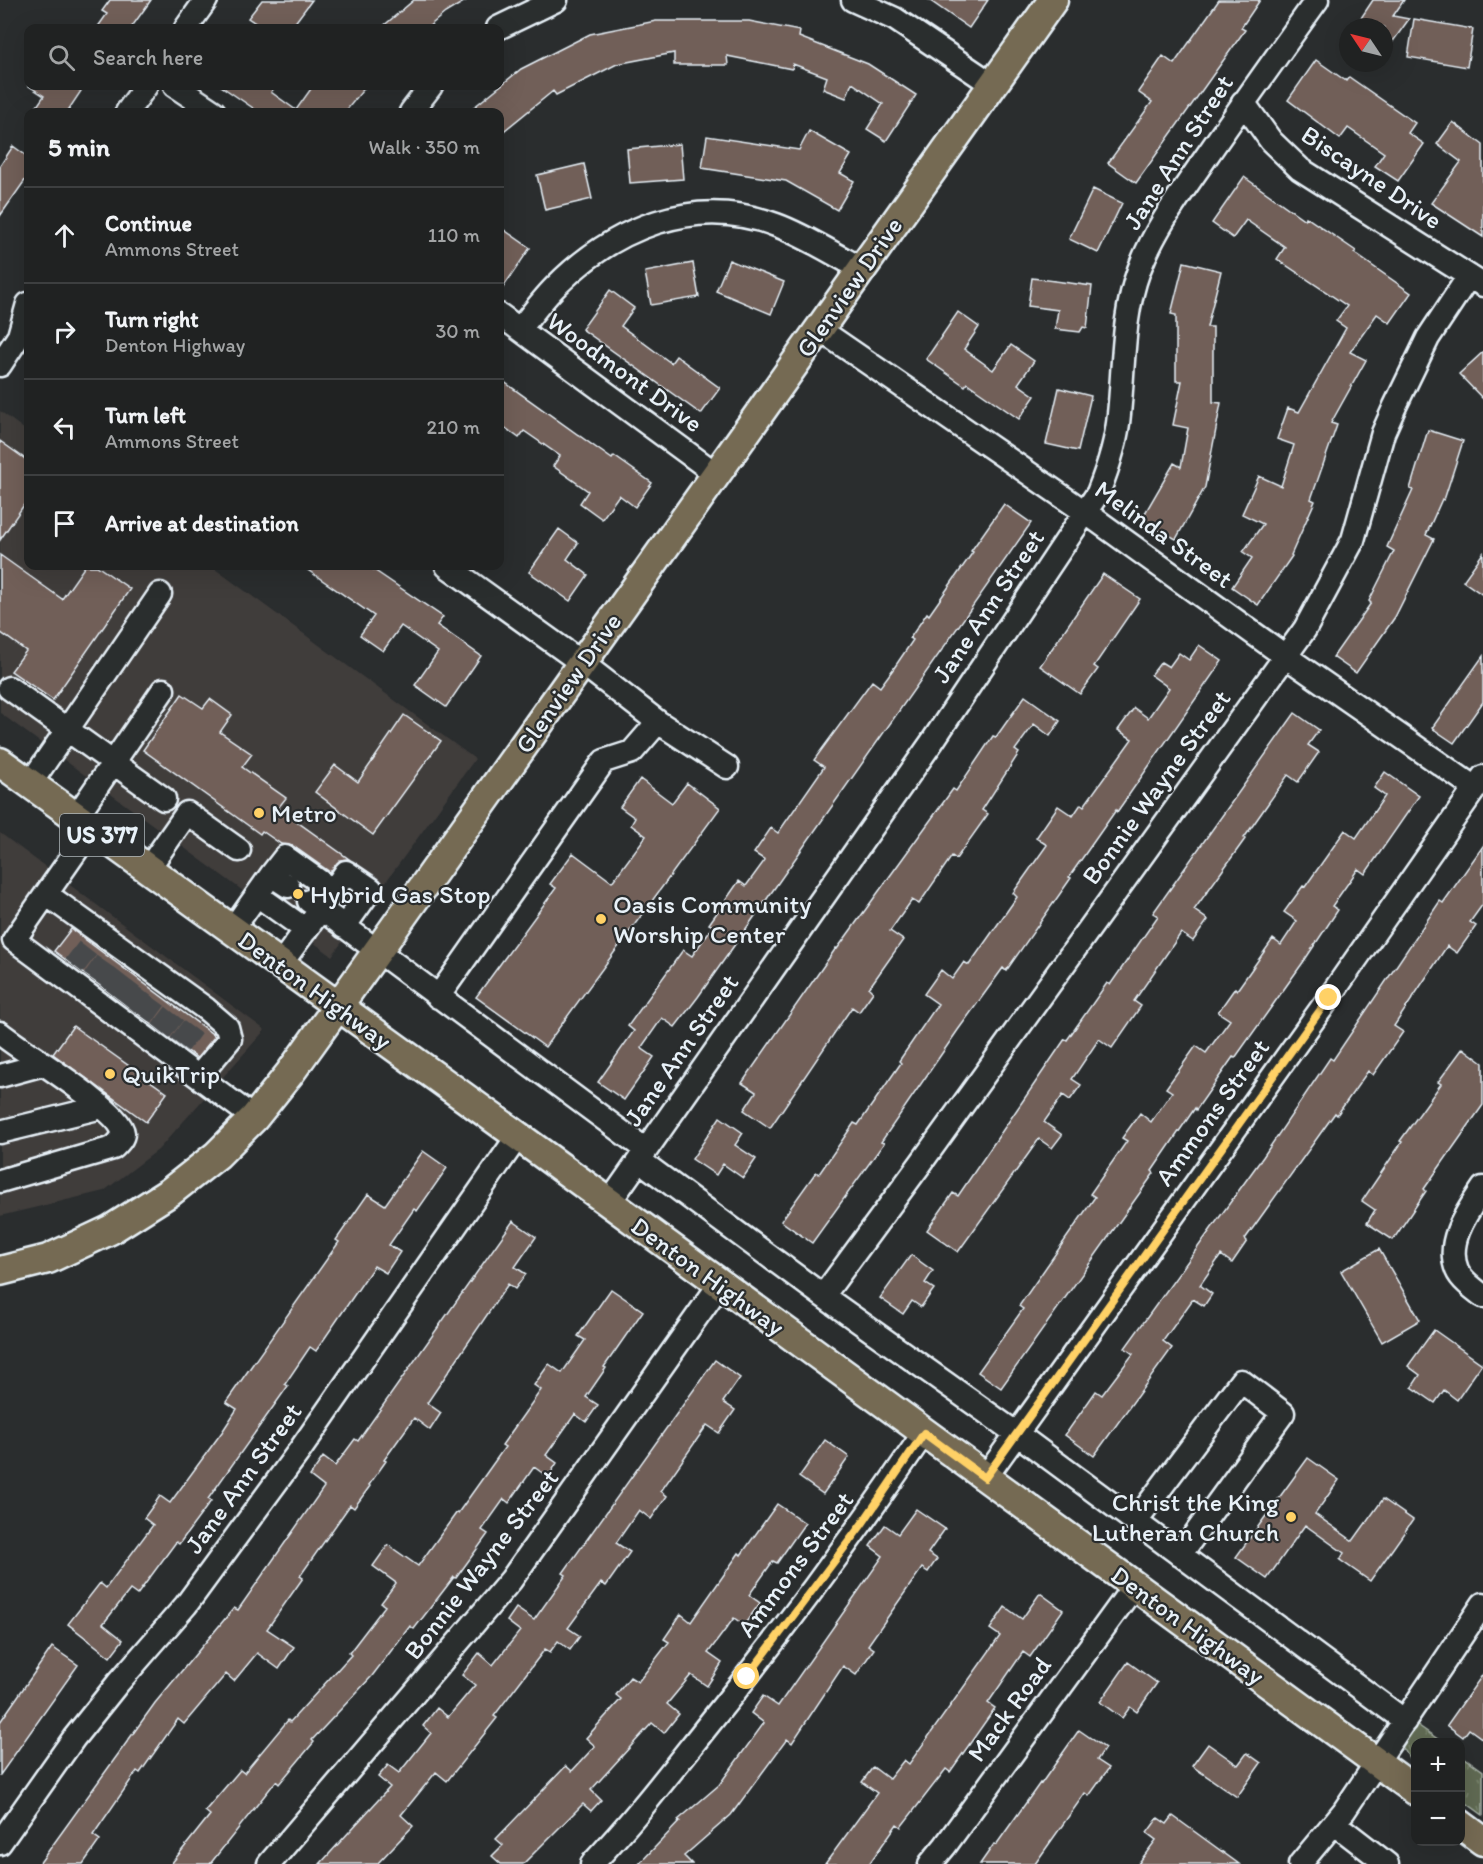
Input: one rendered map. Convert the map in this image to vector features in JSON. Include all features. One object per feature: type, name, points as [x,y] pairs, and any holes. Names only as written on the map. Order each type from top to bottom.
[{"type":"main road","name":"Glenview Drive","points":[[0,1271],[48,1259],[110,1230],[170,1192],[217,1155],[254,1118],[290,1073],[1053,0]]},
{"type":"main road","name":"Denton Highway","points":[[0,762],[518,1136],[1411,1787]]},
{"type":"main road","points":[[1465,1827],[1483,1841]]},
{"type":"street","points":[[189,24],[206,0]]},
{"type":"street","points":[[504,25],[556,0]]},
{"type":"street","points":[[853,0],[895,19],[993,85]]},
{"type":"street","name":"Jane Ann Street","points":[[609,1203],[932,741],[1098,493],[1109,466],[1119,416],[1123,351],[1139,271],[1149,248],[1172,207],[1243,102],[1317,0]]},
{"type":"street","points":[[129,108],[143,90]]},
{"type":"street","points":[[182,90],[208,108]]},
{"type":"street","points":[[414,108],[428,90]]},
{"type":"street","name":"Biscayne Drive","points":[[1243,102],[1271,141],[1300,169],[1476,280]]},
{"type":"street","points":[[520,329],[553,288],[578,265],[612,241],[646,224],[667,218],[705,213],[742,215],[776,225],[862,269]]},
{"type":"street","name":"Bonnie Wayne Street","points":[[823,1296],[928,1154],[1305,629],[1353,540],[1383,433],[1428,338],[1476,280]]},
{"type":"street","points":[[0,365],[19,336],[24,318]]},
{"type":"street","name":"Woodmont Drive","points":[[504,318],[716,474]]},
{"type":"street","name":"Melinda Street","points":[[819,329],[1085,512],[1285,656],[1479,782]]},
{"type":"street","points":[[453,570],[582,663],[658,722],[727,767]]},
{"type":"street","points":[[30,784],[160,594]]},
{"type":"street","points":[[9,688],[164,799]]},
{"type":"street","points":[[163,690],[113,763],[46,894],[7,938],[70,972],[175,1050],[199,1076],[254,1118]]},
{"type":"street","points":[[438,997],[604,761],[632,752],[658,722]]},
{"type":"street","name":"Ammons Street","points":[[985,1478],[1329,998],[1479,782]]},
{"type":"street","points":[[148,869],[187,813],[239,850]]},
{"type":"street","points":[[232,930],[257,895],[280,881],[285,857],[344,927],[438,997],[823,1296],[1017,1434],[1405,1721]]},
{"type":"street","points":[[280,965],[306,930],[321,900],[346,872],[371,889],[344,927]]},
{"type":"street","points":[[46,894],[130,964],[192,1009],[227,1027],[230,1039],[199,1076]]},
{"type":"street","points":[[257,895],[306,930]]},
{"type":"street","points":[[0,1033],[102,1107],[116,1119],[123,1132],[121,1140],[113,1148],[0,1181]]},
{"type":"street","points":[[0,1076],[44,1064]]},
{"type":"street","points":[[0,1132],[102,1107]]},
{"type":"street","name":"Jane Ann Street","points":[[0,1843],[74,1738],[186,1605],[300,1450],[518,1136]]},
{"type":"street","points":[[1483,1188],[1462,1220],[1457,1232],[1455,1256],[1456,1270],[1483,1296]]},
{"type":"street","name":"Bonnie Wayne Street","points":[[269,1864],[511,1580],[720,1284]]},
{"type":"street","points":[[1135,1522],[1241,1381],[1282,1413],[1180,1555]]},
{"type":"street","name":"Ammons Street","points":[[592,1864],[618,1838],[747,1677],[862,1524],[924,1433]]},
{"type":"street","name":"Mack Road","points":[[930,1864],[1134,1586]]},
{"type":"street","points":[[1300,1864],[1334,1823],[1377,1762],[1483,1604]]},
{"type":"street","points":[[1334,1823],[1387,1864]]},
{"type":"shaded area","points":[[0,411],[24,429],[24,570],[216,570],[475,759],[332,956],[0,713]]},
{"type":"shaded area","points":[[0,833],[265,1030],[158,1150],[104,1191],[0,1216]]},
{"type":"green space","points":[[1416,1724],[1436,1738],[1411,1738],[1411,1761],[1401,1745]]},
{"type":"green space","points":[[1465,1758],[1483,1771],[1483,1815],[1465,1802]]},
{"type":"building","points":[[110,0],[151,0],[134,24],[100,24],[107,14],[102,11]]},
{"type":"building","points":[[262,0],[312,0],[294,24],[257,24],[248,18]]},
{"type":"building","points":[[414,0],[467,0],[432,24],[386,24]]},
{"type":"building","points":[[929,0],[988,0],[969,28]]},
{"type":"building","points":[[1219,0],[1260,0],[1241,28],[1245,30],[1136,183],[1108,163],[1152,102],[1138,92],[1163,56],[1174,64]]},
{"type":"building","points":[[1373,0],[1404,0],[1393,16],[1409,19],[1393,41],[1393,18],[1361,18]]},
{"type":"building","points":[[1414,19],[1473,29],[1467,67],[1408,57]]},
{"type":"building","points":[[656,21],[749,21],[800,31],[799,37],[868,64],[916,95],[886,141],[867,129],[883,104],[852,83],[846,98],[823,89],[827,77],[793,64],[792,69],[727,56],[728,65],[674,65],[674,53],[617,64],[556,95],[553,91],[504,131],[504,108],[473,108],[495,90],[504,90],[504,83],[521,69],[590,34]]},
{"type":"building","points":[[1316,60],[1346,81],[1349,77],[1415,123],[1408,133],[1424,144],[1398,181],[1375,166],[1384,153],[1348,128],[1340,139],[1288,100]]},
{"type":"building","points":[[35,90],[81,91],[70,108],[36,108],[44,96]]},
{"type":"building","points":[[227,90],[273,90],[271,92],[293,108],[253,108]]},
{"type":"building","points":[[310,90],[363,90],[348,108],[297,108]]},
{"type":"building","points":[[1453,122],[1483,145],[1483,237],[1431,203],[1461,162],[1437,144]]},
{"type":"building","points":[[809,131],[851,155],[840,173],[854,181],[837,210],[786,181],[702,168],[707,136],[799,150]]},
{"type":"building","points":[[680,144],[683,179],[630,183],[627,149]]},
{"type":"building","points":[[13,146],[24,154],[24,182],[0,216],[0,166]]},
{"type":"building","points":[[584,164],[592,199],[545,210],[537,175]]},
{"type":"building","points":[[1244,177],[1305,220],[1306,217],[1356,251],[1354,253],[1411,293],[1390,323],[1377,314],[1350,352],[1366,360],[1331,423],[1337,425],[1311,499],[1315,501],[1292,556],[1258,605],[1232,587],[1252,558],[1243,552],[1263,524],[1242,514],[1259,476],[1281,486],[1294,445],[1277,439],[1288,408],[1299,412],[1346,328],[1336,321],[1347,306],[1277,259],[1285,247],[1246,220],[1233,238],[1212,223]]},
{"type":"building","points":[[1093,189],[1122,203],[1098,253],[1069,239]]},
{"type":"building","points":[[504,230],[530,248],[504,286]]},
{"type":"building","points":[[729,260],[784,282],[771,314],[716,291]]},
{"type":"building","points":[[1184,262],[1221,271],[1207,327],[1213,327],[1213,402],[1221,403],[1205,487],[1176,539],[1141,520],[1174,463],[1181,467],[1188,428],[1173,425],[1182,381],[1176,381],[1176,315],[1171,314]]},
{"type":"building","points":[[693,263],[699,297],[651,305],[645,272]]},
{"type":"building","points":[[1032,278],[1092,286],[1087,328],[1083,327],[1080,332],[1055,329],[1058,310],[1028,306]]},
{"type":"building","points":[[610,290],[634,308],[621,326],[671,363],[676,356],[720,388],[701,414],[582,329]]},
{"type":"building","points":[[958,312],[979,327],[964,349],[993,370],[1011,345],[1034,361],[1018,384],[1035,396],[1019,419],[967,383],[965,386],[926,359]]},
{"type":"building","points":[[1483,352],[1483,399],[1459,374]]},
{"type":"building","points":[[504,382],[612,459],[614,456],[652,483],[635,507],[619,495],[602,519],[580,503],[588,491],[553,466],[560,456],[524,431],[519,438],[504,427]]},
{"type":"building","points":[[1059,388],[1091,396],[1078,451],[1046,444]]},
{"type":"building","points":[[1428,430],[1463,441],[1444,500],[1442,499],[1426,535],[1434,539],[1395,617],[1356,673],[1333,657],[1371,603],[1369,601],[1394,551],[1387,547],[1413,490],[1410,489]]},
{"type":"building","points":[[0,441],[24,458],[24,505],[0,540]]},
{"type":"building","points":[[1004,504],[1031,523],[698,997],[675,1027],[662,1018],[641,1048],[654,1057],[624,1100],[598,1082],[634,1031],[628,1026],[683,950],[692,956],[713,926],[709,924],[739,881],[746,886],[765,860],[754,853],[771,828],[778,833],[824,767],[814,760],[872,681],[880,687],[913,640],[910,638],[927,613],[929,615]]},
{"type":"building","points":[[559,529],[578,543],[567,559],[588,575],[570,601],[529,572]]},
{"type":"building","points":[[1483,553],[1483,595],[1463,581]]},
{"type":"building","points":[[0,555],[62,599],[82,570],[103,570],[130,589],[53,700],[11,671],[26,651],[0,632]]},
{"type":"building","points":[[308,570],[374,570],[443,617],[437,625],[481,656],[446,707],[415,685],[438,652],[401,626],[383,651],[360,635],[374,616]]},
{"type":"building","points":[[1103,574],[1140,599],[1094,666],[1098,669],[1080,694],[1040,666]]},
{"type":"building","points":[[1199,645],[1222,661],[1069,877],[1071,878],[1006,971],[1003,968],[958,1030],[881,1142],[884,1143],[812,1243],[781,1221],[816,1172],[819,1174],[854,1123],[858,1125],[901,1063],[899,1061],[938,1004],[924,994],[941,970],[952,979],[964,962],[969,965],[1017,897],[1013,893],[1047,845],[1036,838],[1058,806],[1073,816],[1081,804],[1084,806],[1132,739],[1118,730],[1134,708],[1148,718],[1169,688],[1151,675],[1161,662],[1169,667],[1179,653],[1189,660]]},
{"type":"building","points":[[1483,656],[1483,702],[1454,743],[1432,728]]},
{"type":"building","points":[[182,694],[203,708],[210,699],[232,715],[220,732],[252,754],[242,767],[286,798],[278,808],[349,859],[340,860],[330,872],[293,846],[281,844],[262,831],[260,834],[143,750]]},
{"type":"building","points":[[1025,696],[1060,721],[1050,736],[1034,724],[1015,750],[1019,753],[982,810],[988,814],[956,859],[952,856],[919,904],[912,900],[890,931],[903,940],[869,988],[873,992],[859,1012],[852,1007],[770,1128],[744,1110],[756,1092],[742,1083],[836,948],[953,789],[956,791],[993,736],[996,737]]},
{"type":"building","points":[[1295,713],[1319,730],[1308,745],[1319,752],[1298,782],[1288,775],[1194,910],[1208,920],[1193,941],[1181,933],[1134,1001],[1141,1006],[1112,1048],[1099,1039],[1072,1079],[1081,1085],[1070,1100],[1063,1095],[1044,1122],[1062,1135],[1052,1148],[1039,1139],[958,1252],[927,1230],[953,1193],[958,1196],[1065,1039],[1067,1040],[1107,983],[1110,985],[1158,916],[1153,913]]},
{"type":"building","points":[[404,715],[441,741],[373,835],[315,792],[335,765],[358,782]]},
{"type":"building","points":[[1385,772],[1419,796],[1365,874],[1358,869],[1332,906],[1338,910],[1304,961],[1235,1058],[1233,1057],[1196,1110],[1195,1108],[1152,1171],[1154,1173],[1001,1388],[978,1372],[1023,1309],[1019,1306],[1095,1197],[1090,1194],[1127,1141],[1122,1138],[1140,1113],[1151,1122],[1172,1092],[1166,1088],[1196,1046],[1206,1053],[1230,1020],[1218,1012],[1235,988],[1237,990],[1273,939],[1281,945],[1297,921],[1284,912],[1303,886],[1305,887],[1345,830],[1356,838],[1385,796],[1374,788]]},
{"type":"building","points":[[640,779],[672,803],[687,783],[720,808],[545,1047],[476,997],[556,888],[550,884],[573,853],[612,882],[646,836],[631,825],[635,818],[620,807]]},
{"type":"building","points":[[1483,846],[1483,904],[1470,922],[1476,926],[1457,953],[1447,946],[1394,1026],[1403,1032],[1373,1075],[1368,1071],[1337,1115],[1335,1113],[1245,1239],[1247,1241],[1232,1263],[1221,1255],[1200,1285],[1212,1294],[1204,1306],[1193,1299],[1163,1341],[1172,1348],[1094,1456],[1065,1435],[1096,1391],[1102,1395],[1133,1354],[1125,1348],[1263,1157],[1330,1058],[1333,1060],[1440,901],[1443,903]]},
{"type":"building","name":"QuikTrip","points":[[71,929],[215,1036],[197,1058],[54,951]]},
{"type":"building","name":"QuikTrip","points":[[73,1026],[167,1093],[146,1122],[53,1054]]},
{"type":"building","points":[[1463,1048],[1483,1063],[1483,1105],[1424,1189],[1426,1191],[1393,1240],[1367,1223],[1375,1210],[1362,1201],[1402,1142],[1400,1141],[1441,1084],[1438,1082]]},
{"type":"building","points":[[720,1117],[743,1133],[735,1145],[756,1159],[743,1178],[723,1164],[716,1175],[692,1159]]},
{"type":"building","points":[[423,1151],[447,1168],[417,1211],[414,1209],[389,1245],[400,1252],[386,1273],[374,1266],[316,1351],[310,1347],[285,1384],[288,1386],[208,1499],[211,1501],[179,1544],[176,1542],[137,1595],[130,1590],[103,1624],[123,1640],[110,1657],[68,1624],[100,1583],[106,1588],[153,1525],[144,1518],[160,1496],[170,1503],[222,1432],[237,1409],[226,1402],[339,1242],[336,1240],[368,1194],[385,1205]]},
{"type":"building","points":[[513,1221],[536,1237],[515,1267],[526,1274],[515,1289],[508,1284],[427,1403],[441,1413],[430,1430],[414,1418],[384,1460],[386,1461],[370,1486],[354,1508],[350,1505],[300,1576],[303,1578],[267,1629],[294,1647],[279,1669],[257,1653],[234,1681],[226,1674],[184,1724],[178,1719],[140,1773],[137,1771],[93,1835],[100,1840],[83,1864],[39,1864],[155,1703],[234,1608],[238,1610],[324,1487],[310,1476],[323,1457],[335,1466],[355,1439],[358,1441]]},
{"type":"building","points":[[1379,1249],[1420,1320],[1382,1342],[1341,1271]]},
{"type":"building","points":[[911,1255],[933,1271],[925,1283],[934,1289],[921,1307],[912,1301],[903,1314],[880,1298]]},
{"type":"building","points":[[611,1289],[643,1311],[586,1397],[598,1405],[586,1422],[575,1414],[546,1455],[557,1463],[548,1477],[534,1467],[509,1503],[504,1499],[482,1530],[488,1534],[456,1578],[454,1577],[414,1629],[410,1626],[372,1676],[312,1740],[314,1742],[279,1784],[276,1781],[210,1864],[171,1864],[210,1815],[205,1811],[240,1770],[244,1773],[288,1720],[290,1722],[351,1655],[349,1653],[385,1606],[381,1603],[396,1583],[373,1566],[388,1545],[418,1566],[505,1447],[502,1445],[541,1390],[534,1385],[549,1364],[562,1373],[585,1340],[578,1336]]},
{"type":"building","points":[[1434,1330],[1482,1364],[1457,1400],[1444,1390],[1435,1403],[1412,1387],[1420,1375],[1408,1366]]},
{"type":"building","points":[[715,1360],[740,1378],[723,1402],[735,1410],[719,1433],[707,1425],[661,1491],[667,1496],[651,1519],[639,1510],[616,1543],[630,1552],[606,1586],[601,1583],[568,1628],[580,1636],[570,1650],[558,1641],[550,1652],[545,1649],[494,1716],[497,1718],[447,1781],[436,1772],[401,1815],[413,1826],[377,1864],[320,1864],[390,1787],[378,1777],[388,1765],[399,1773],[431,1733],[423,1726],[437,1708],[448,1717],[475,1685],[462,1675],[479,1653],[493,1665],[520,1631],[507,1621],[516,1608],[534,1620],[566,1575],[563,1573]]},
{"type":"building","points":[[825,1440],[849,1457],[823,1494],[799,1477]]},
{"type":"building","name":"Christ the King Lutheran Church","points":[[1308,1458],[1339,1480],[1315,1514],[1353,1541],[1383,1499],[1413,1520],[1370,1581],[1340,1560],[1344,1553],[1305,1525],[1267,1579],[1236,1557]]},
{"type":"building","points":[[777,1504],[805,1523],[777,1563],[773,1561],[749,1595],[760,1603],[744,1625],[734,1618],[708,1653],[722,1663],[707,1686],[691,1675],[667,1704],[679,1714],[664,1733],[652,1723],[591,1790],[601,1800],[591,1811],[583,1804],[523,1864],[501,1864],[492,1856],[503,1845],[496,1839],[566,1766],[572,1771],[595,1746],[586,1738],[621,1699],[616,1695],[630,1677],[638,1682],[669,1642],[664,1639],[681,1614],[691,1622],[739,1553],[741,1555]]},
{"type":"building","points":[[916,1509],[945,1529],[928,1553],[937,1559],[928,1572],[922,1568],[868,1645],[874,1649],[856,1675],[843,1666],[792,1743],[787,1739],[731,1815],[684,1856],[692,1864],[639,1864],[680,1821],[678,1820],[719,1785],[764,1723],[751,1713],[763,1696],[778,1706],[883,1556],[870,1546],[885,1525],[898,1534]]},
{"type":"building","points":[[1040,1593],[1063,1610],[1030,1657],[1023,1652],[988,1703],[995,1708],[950,1772],[946,1769],[901,1827],[897,1824],[869,1864],[825,1864],[877,1793],[862,1782],[873,1767],[889,1779],[904,1760],[909,1764],[1000,1636],[990,1629],[1005,1607],[1022,1619]]},
{"type":"building","points":[[52,1647],[78,1665],[0,1775],[0,1722]]},
{"type":"building","points":[[1128,1662],[1157,1683],[1137,1712],[1130,1707],[1122,1718],[1100,1702]]},
{"type":"building","points":[[1483,1674],[1483,1739],[1469,1729],[1463,1737],[1447,1725]]},
{"type":"building","points":[[1079,1730],[1105,1748],[1097,1760],[1109,1768],[1089,1796],[1085,1793],[1035,1864],[980,1864],[994,1844],[996,1845]]},
{"type":"building","points":[[1208,1744],[1238,1765],[1247,1753],[1261,1763],[1237,1797],[1192,1766]]},
{"type":"building","points":[[1173,1816],[1239,1864],[1138,1864],[1156,1840],[1147,1833],[1158,1818],[1167,1824]]},
{"type":"tunnel","points":[[74,966],[91,944]]},
{"type":"tunnel","points":[[93,980],[109,957]]},
{"type":"tunnel","points":[[109,992],[126,970]]},
{"type":"tunnel","points":[[126,1005],[143,983]]},
{"type":"tunnel","points":[[143,1017],[159,995]]},
{"type":"tunnel","points":[[161,1031],[178,1009]]},
{"type":"tunnel","points":[[179,1045],[196,1022]]},
{"type":"place","name":"Metro","points":[[259,813]]},
{"type":"place","name":"Hybrid Gas Stop","points":[[298,894]]},
{"type":"place","name":"Oasis Community Worship Center","points":[[601,919]]},
{"type":"place","name":"QuikTrip","points":[[110,1074]]},
{"type":"place","name":"Christ the King Lutheran Church","points":[[1291,1517]]},
{"type":"route","points":[[747,1677],[862,1524],[924,1433],[985,1478],[1329,998]]}]
